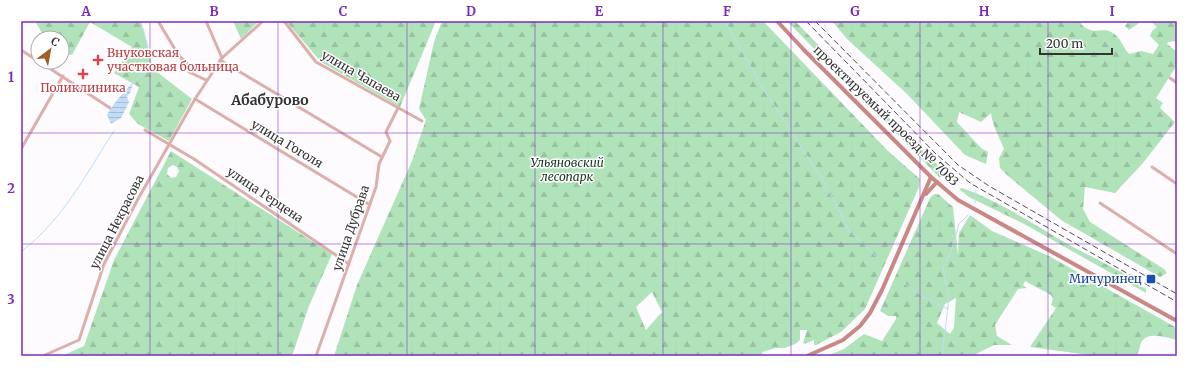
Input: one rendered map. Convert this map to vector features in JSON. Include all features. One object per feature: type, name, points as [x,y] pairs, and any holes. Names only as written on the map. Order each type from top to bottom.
[{"type":"main road","name":"проектируемый проезд № 7083","points":[[777,21],[931,178],[970,208],[1177,321]]},
{"type":"main road","points":[[807,356],[843,340],[860,326],[870,313],[882,290],[923,198],[927,184],[931,178]]},
{"type":"main road","points":[[923,198],[937,182]]},
{"type":"street","points":[[158,21],[179,56],[186,62],[189,72],[206,80]]},
{"type":"street","points":[[206,21],[221,59],[382,157]]},
{"type":"street","name":"улица Некрасова","points":[[45,355],[79,340],[104,264],[169,144],[206,80],[221,59],[263,21]]},
{"type":"street","name":"улица Чапаева","points":[[284,21],[316,62],[422,121]]},
{"type":"street","points":[[21,50],[30,56]]},
{"type":"street","points":[[53,70],[110,108]]},
{"type":"street","points":[[21,149],[63,76]]},
{"type":"street","points":[[1170,78],[1177,83]]},
{"type":"street","name":"улица Гоголя","points":[[195,99],[370,205]]},
{"type":"street","name":"улица Дубрава","points":[[316,356],[376,187],[379,164],[390,141],[386,132],[398,108]]},
{"type":"street","name":"улица Герцена","points":[[146,130],[327,248],[349,264]]},
{"type":"street","points":[[1152,167],[1177,184]]},
{"type":"street","points":[[1100,203],[1177,254]]},
{"type":"green space","points":[[35,21],[141,21],[153,69],[192,99],[169,141],[138,124],[129,114],[139,87],[114,73],[132,47],[90,22],[72,55],[70,55],[70,30],[40,30]]},
{"type":"green space","points":[[233,21],[259,21],[241,39]]},
{"type":"green space","points":[[286,21],[436,21],[400,107],[321,62]]},
{"type":"green space","name":"Ульяновский лесопарк","points":[[442,21],[763,21],[888,151],[920,179],[919,187],[865,309],[841,332],[816,345],[814,345],[814,340],[805,344],[803,343],[807,330],[800,330],[800,340],[795,344],[785,348],[776,348],[762,352],[763,356],[334,356],[357,285],[412,161],[426,120],[419,109],[434,42]],"holes":[[[652,292],[662,312],[646,330],[636,307]]]},
{"type":"green space","points":[[787,21],[795,21],[898,127],[937,164],[942,176],[939,177]]},
{"type":"green space","points":[[832,21],[1083,21],[1081,24],[1089,30],[1104,30],[1114,34],[1129,54],[1141,51],[1153,54],[1159,45],[1150,36],[1152,31],[1157,27],[1150,21],[1177,21],[1177,41],[1168,42],[1167,44],[1177,52],[1177,65],[1156,98],[1163,103],[1160,108],[1175,122],[1143,163],[1115,193],[1085,187],[1083,209],[1090,222],[1164,269],[1167,273],[1160,277],[1061,220],[1007,175],[1000,168],[999,158],[1004,149],[995,128],[991,113],[981,122],[959,112],[957,122],[981,148],[988,152],[986,164],[965,155],[907,94],[847,39]]},
{"type":"green space","points":[[1129,21],[1142,21],[1129,30],[1125,26]]},
{"type":"green space","points":[[171,151],[332,254],[309,306],[292,356],[62,356],[84,346],[114,260]],"holes":[[[173,165],[177,167],[179,171],[176,177],[171,178],[167,174],[168,168]]]},
{"type":"green space","points":[[962,188],[1005,207],[1073,247],[1138,281],[1139,285],[1146,289],[1146,293],[1026,225],[969,197],[959,189]]},
{"type":"green space","points":[[934,194],[938,194],[953,207],[958,255],[959,233],[970,215],[992,231],[1049,256],[1177,328],[1177,340],[1159,336],[1149,336],[1142,341],[1136,356],[1097,356],[1030,347],[1056,308],[1051,305],[1053,299],[1051,295],[1025,281],[1023,285],[1027,288],[1018,289],[995,325],[997,336],[1012,345],[994,345],[972,356],[827,356],[844,349],[864,334],[882,341],[896,319],[896,316],[888,316],[880,311],[930,198]],"holes":[[[956,298],[954,328],[950,334],[937,323],[945,304]]]},
{"type":"water","points":[[133,83],[127,97],[129,102],[121,118],[111,124],[107,115],[118,98]]},
{"type":"waterway","points":[[725,21],[762,87],[827,187],[849,230],[878,258]]},
{"type":"waterway","points":[[132,84],[148,70],[150,55],[143,28]]},
{"type":"waterway","points":[[21,252],[50,225],[73,196],[114,131]]},
{"type":"waterway","points":[[975,203],[976,190]]},
{"type":"waterway","points":[[942,356],[949,298],[943,268],[951,252],[959,224],[968,215]]},
{"type":"waterway","points":[[904,283],[924,297],[948,309]]},
{"type":"railway","points":[[806,21],[936,154],[970,183],[1177,302]]},
{"type":"railway","points":[[815,21],[958,165],[989,186],[1177,294]]},
{"type":"place","name":"Внуковская участковая больница","points":[[98,60]]},
{"type":"place","name":"Поликлиника","points":[[83,74]]},
{"type":"place","name":"Мичуринец","points":[[1151,279]]},
{"type":"district","name":"Абабурово","points":[[270,100]]}]
